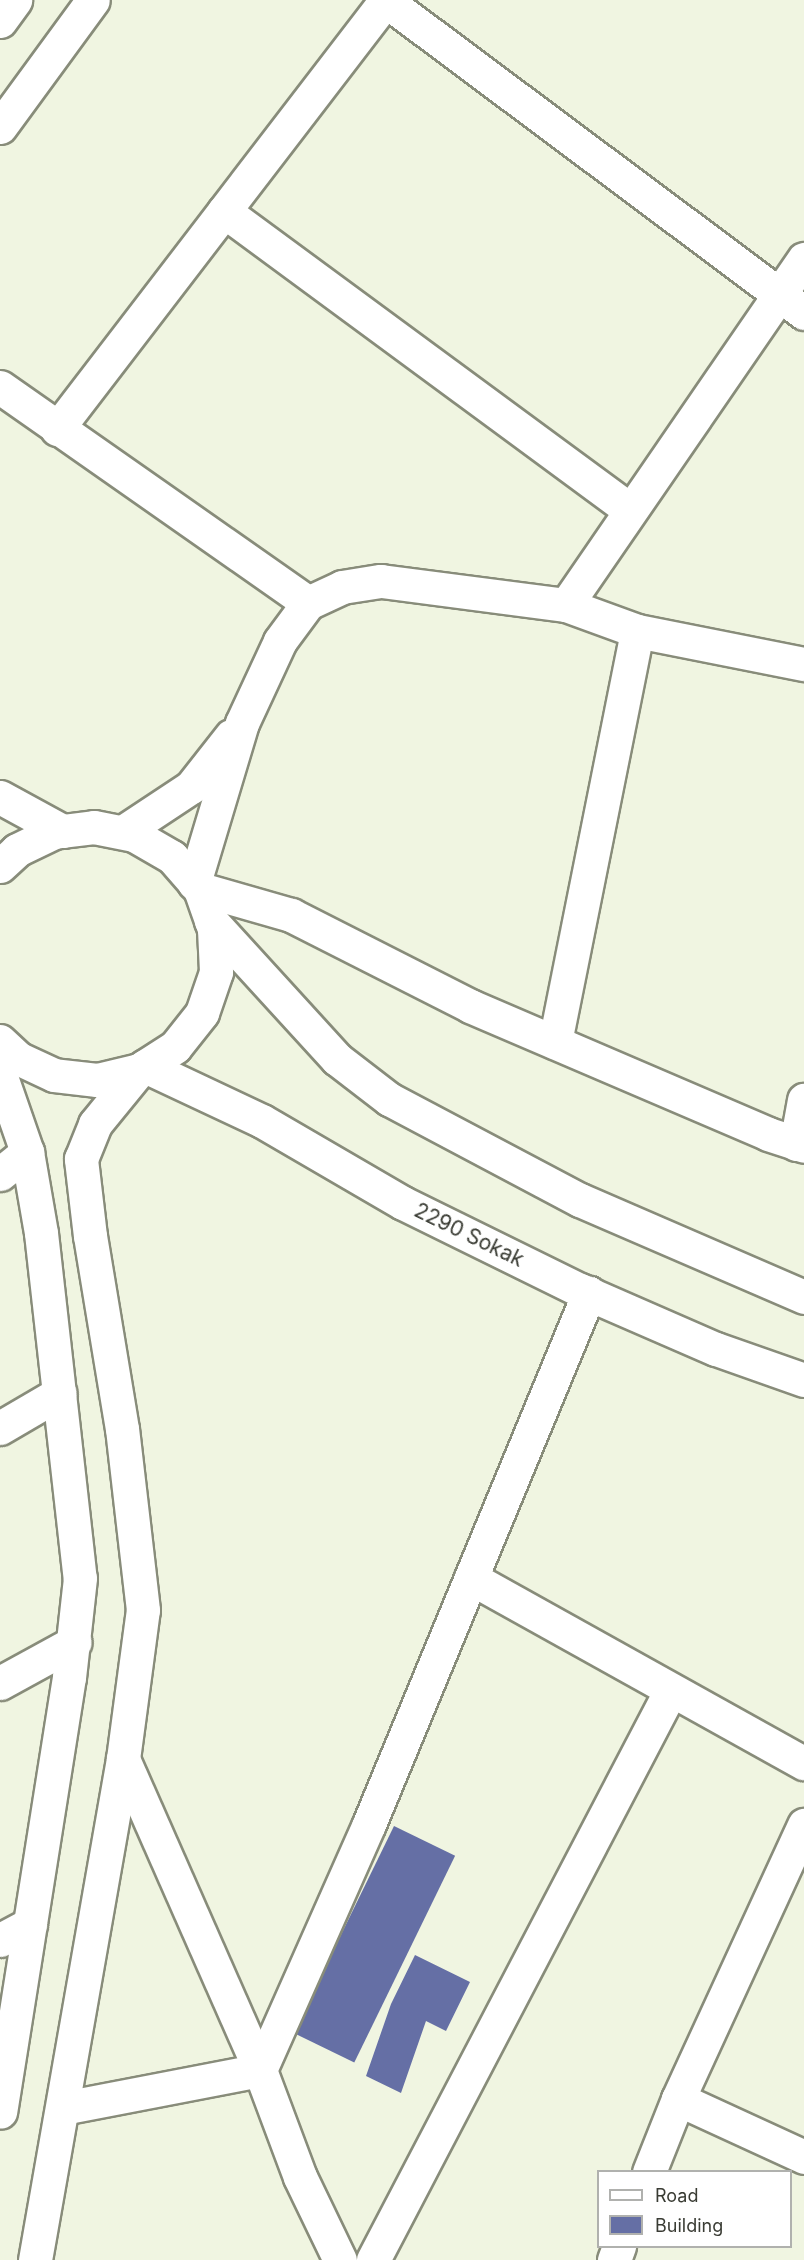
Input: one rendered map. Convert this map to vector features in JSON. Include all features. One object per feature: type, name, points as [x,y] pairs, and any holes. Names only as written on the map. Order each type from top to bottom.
[{"type":"street","points":[[0,21],[15,0]]},
{"type":"street","points":[[0,127],[93,0]]},
{"type":"street","points":[[57,429],[385,0],[792,304]]},
{"type":"street","points":[[224,211],[630,510]]},
{"type":"street","points":[[566,605],[630,510],[792,304],[804,259]]},
{"type":"street","points":[[0,387],[308,603]]},
{"type":"street","points":[[197,886],[242,723],[280,640],[308,603],[342,587],[381,581],[566,605],[637,631],[804,664]]},
{"type":"street","points":[[555,1042],[637,631]]},
{"type":"street","points":[[123,832],[191,787],[242,723]]},
{"type":"street","points":[[0,797],[62,831]]},
{"type":"street","points":[[0,866],[18,850],[62,831],[94,827],[134,835],[172,857],[197,886],[211,921],[216,972],[202,1013],[176,1047],[142,1068],[97,1080],[54,1075],[18,1058],[0,1041]]},
{"type":"street","points":[[197,886],[291,915],[470,1006],[800,1145],[804,1100]]},
{"type":"street","points":[[211,921],[337,1059],[389,1099],[580,1200],[804,1297]]},
{"type":"street","points":[[35,2260],[123,1759],[143,1610],[122,1429],[91,1247],[81,1159],[95,1124],[142,1068]]},
{"type":"street","name":"2290 Sokak","points":[[142,1068],[262,1121],[403,1203],[589,1293],[716,1349],[804,1380]]},
{"type":"street","points":[[0,1074],[27,1152],[41,1233],[80,1578],[75,1642],[0,2112]]},
{"type":"street","points":[[0,1174],[27,1152]]},
{"type":"street","points":[[260,2070],[369,1824],[589,1293]]},
{"type":"street","points":[[0,1428],[60,1393]]},
{"type":"street","points":[[471,1578],[804,1763]]},
{"type":"street","points":[[0,1683],[75,1642]]},
{"type":"street","points":[[373,2260],[671,1690]]},
{"type":"street","points":[[123,1759],[260,2070],[300,2177],[340,2260]]},
{"type":"street","points":[[650,2170],[678,2099],[804,1824]]},
{"type":"street","points":[[0,1940],[30,1924]]},
{"type":"street","points":[[63,2108],[260,2070]]},
{"type":"street","points":[[678,2099],[804,2157]]},
{"type":"building","points":[[394,1826],[455,1856],[354,2063],[293,2033]]},
{"type":"building","points":[[415,1955],[470,1982],[446,2031],[426,2021],[401,2093],[366,2076],[391,2004]]}]
